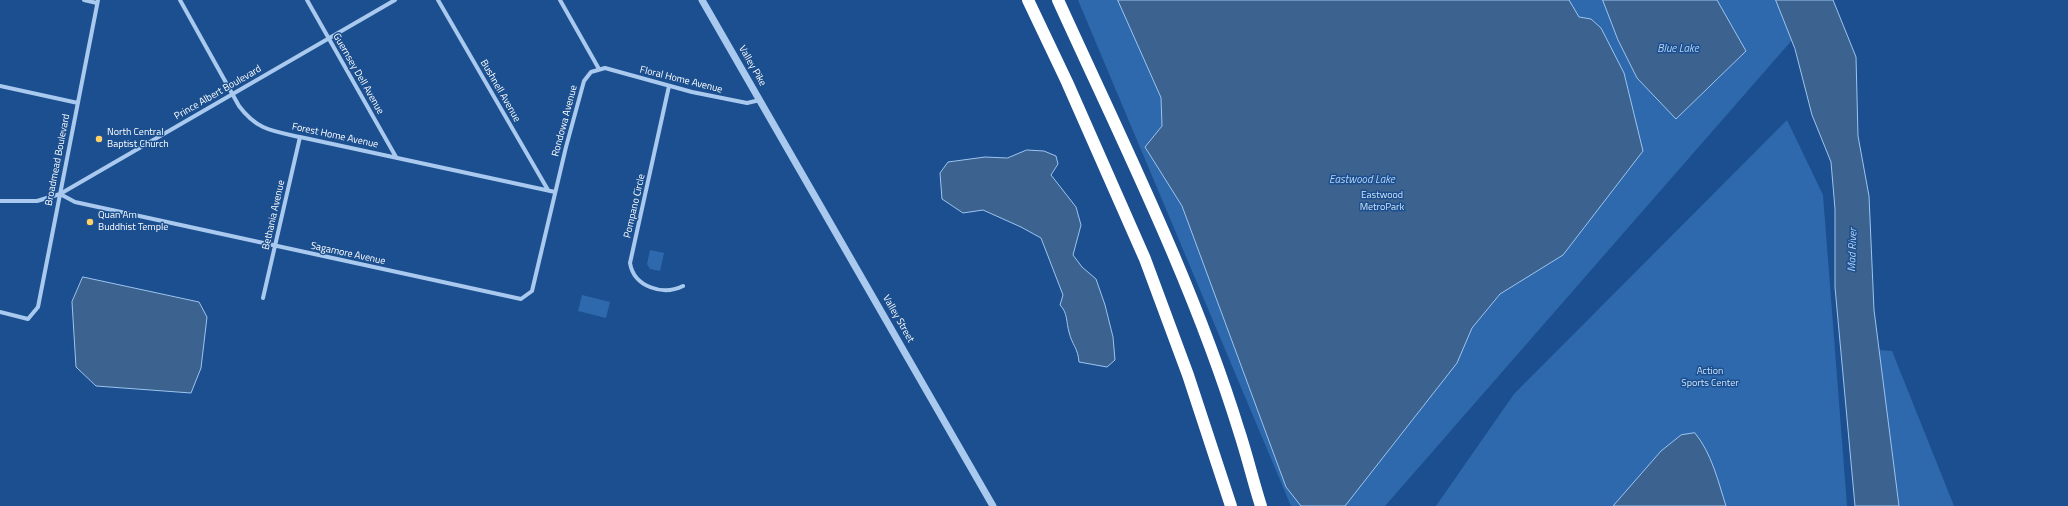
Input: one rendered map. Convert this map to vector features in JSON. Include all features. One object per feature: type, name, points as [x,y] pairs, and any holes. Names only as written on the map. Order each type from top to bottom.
[{"type":"highway","points":[[1028,0],[1067,82],[1145,259],[1188,375],[1231,506]]},
{"type":"highway","points":[[1058,0],[1157,217],[1204,332],[1239,430],[1260,506]]},
{"type":"street","points":[[84,0],[98,1]]},
{"type":"street","name":"Forest Home Avenue","points":[[180,0],[246,116],[260,126],[300,137],[396,156],[555,192]]},
{"type":"street","name":"Guernsey Dell Avenue","points":[[307,0],[396,156]]},
{"type":"street","name":"Prince Albert Boulevard","points":[[0,201],[37,201],[60,194],[395,0]]},
{"type":"street","name":"Bushnell Avenue","points":[[438,0],[548,190]]},
{"type":"street","points":[[560,0],[599,69]]},
{"type":"street","name":"Valley Pike","points":[[702,0],[784,142]]},
{"type":"street","name":"Broadmead Boulevard","points":[[0,312],[28,319],[34,313],[40,301],[98,1]]},
{"type":"street","name":"Floral Home Avenue","points":[[599,69],[612,70],[669,86],[747,103],[760,100]]},
{"type":"street","name":"Rondowa Avenue","points":[[555,192],[584,81],[591,72],[599,69]]},
{"type":"street","points":[[0,86],[78,103]]},
{"type":"street","name":"Pompano Circle","points":[[669,86],[630,264],[634,275],[640,283],[670,290],[683,286]]},
{"type":"street","name":"Bethania Avenue","points":[[263,298],[300,137]]},
{"type":"street","name":"Valley Street","points":[[784,142],[993,506]]},
{"type":"street","name":"Sagamore Avenue","points":[[60,194],[75,202],[521,299],[532,291],[555,192]]},
{"type":"green space","name":"Eastwood Lake","points":[[1078,0],[1827,0],[1385,506],[1291,506]]},
{"type":"green space","name":"Action Sports Center","points":[[1787,120],[1823,195],[1847,506],[1436,506],[1514,394]]},
{"type":"green space","points":[[650,250],[664,253],[660,271],[650,269],[647,264]]},
{"type":"green space","points":[[582,295],[610,302],[606,318],[578,311]]},
{"type":"green space","points":[[1879,350],[1892,351],[1954,506],[1899,506]]},
{"type":"water","name":"Eastwood Lake","points":[[1118,0],[1569,0],[1579,17],[1591,19],[1601,28],[1624,73],[1643,151],[1563,255],[1500,294],[1472,328],[1457,363],[1345,506],[1301,506],[1286,487],[1182,206],[1145,147],[1162,126],[1161,98]]},
{"type":"water","name":"Blue Lake","points":[[1603,0],[1717,0],[1746,51],[1676,119],[1637,78],[1618,40]]},
{"type":"water","name":"Mad River","points":[[1776,0],[1833,0],[1856,57],[1858,136],[1869,196],[1874,310],[1899,506],[1855,506],[1835,287],[1835,209],[1831,162],[1812,115],[1795,49]]},
{"type":"water","points":[[1027,150],[1044,151],[1056,156],[1058,164],[1051,175],[1076,207],[1081,225],[1073,255],[1082,267],[1096,279],[1105,305],[1113,337],[1115,360],[1107,367],[1079,362],[1070,336],[1066,314],[1060,305],[1063,295],[1041,238],[1021,227],[983,210],[963,213],[942,199],[940,173],[948,162],[985,157],[1007,158]]},
{"type":"water","points":[[83,277],[199,302],[207,317],[201,368],[191,393],[96,386],[76,367],[72,302]]},
{"type":"water","points":[[1695,433],[1710,459],[1726,506],[1613,506],[1661,451],[1681,435]]},
{"type":"place","name":"North Central Baptist Church","points":[[99,139]]},
{"type":"place","name":"Quan Am Buddhist Temple","points":[[90,222]]},
{"type":"park label","name":"Eastwood MetroPark","points":[[1382,202]]}]
